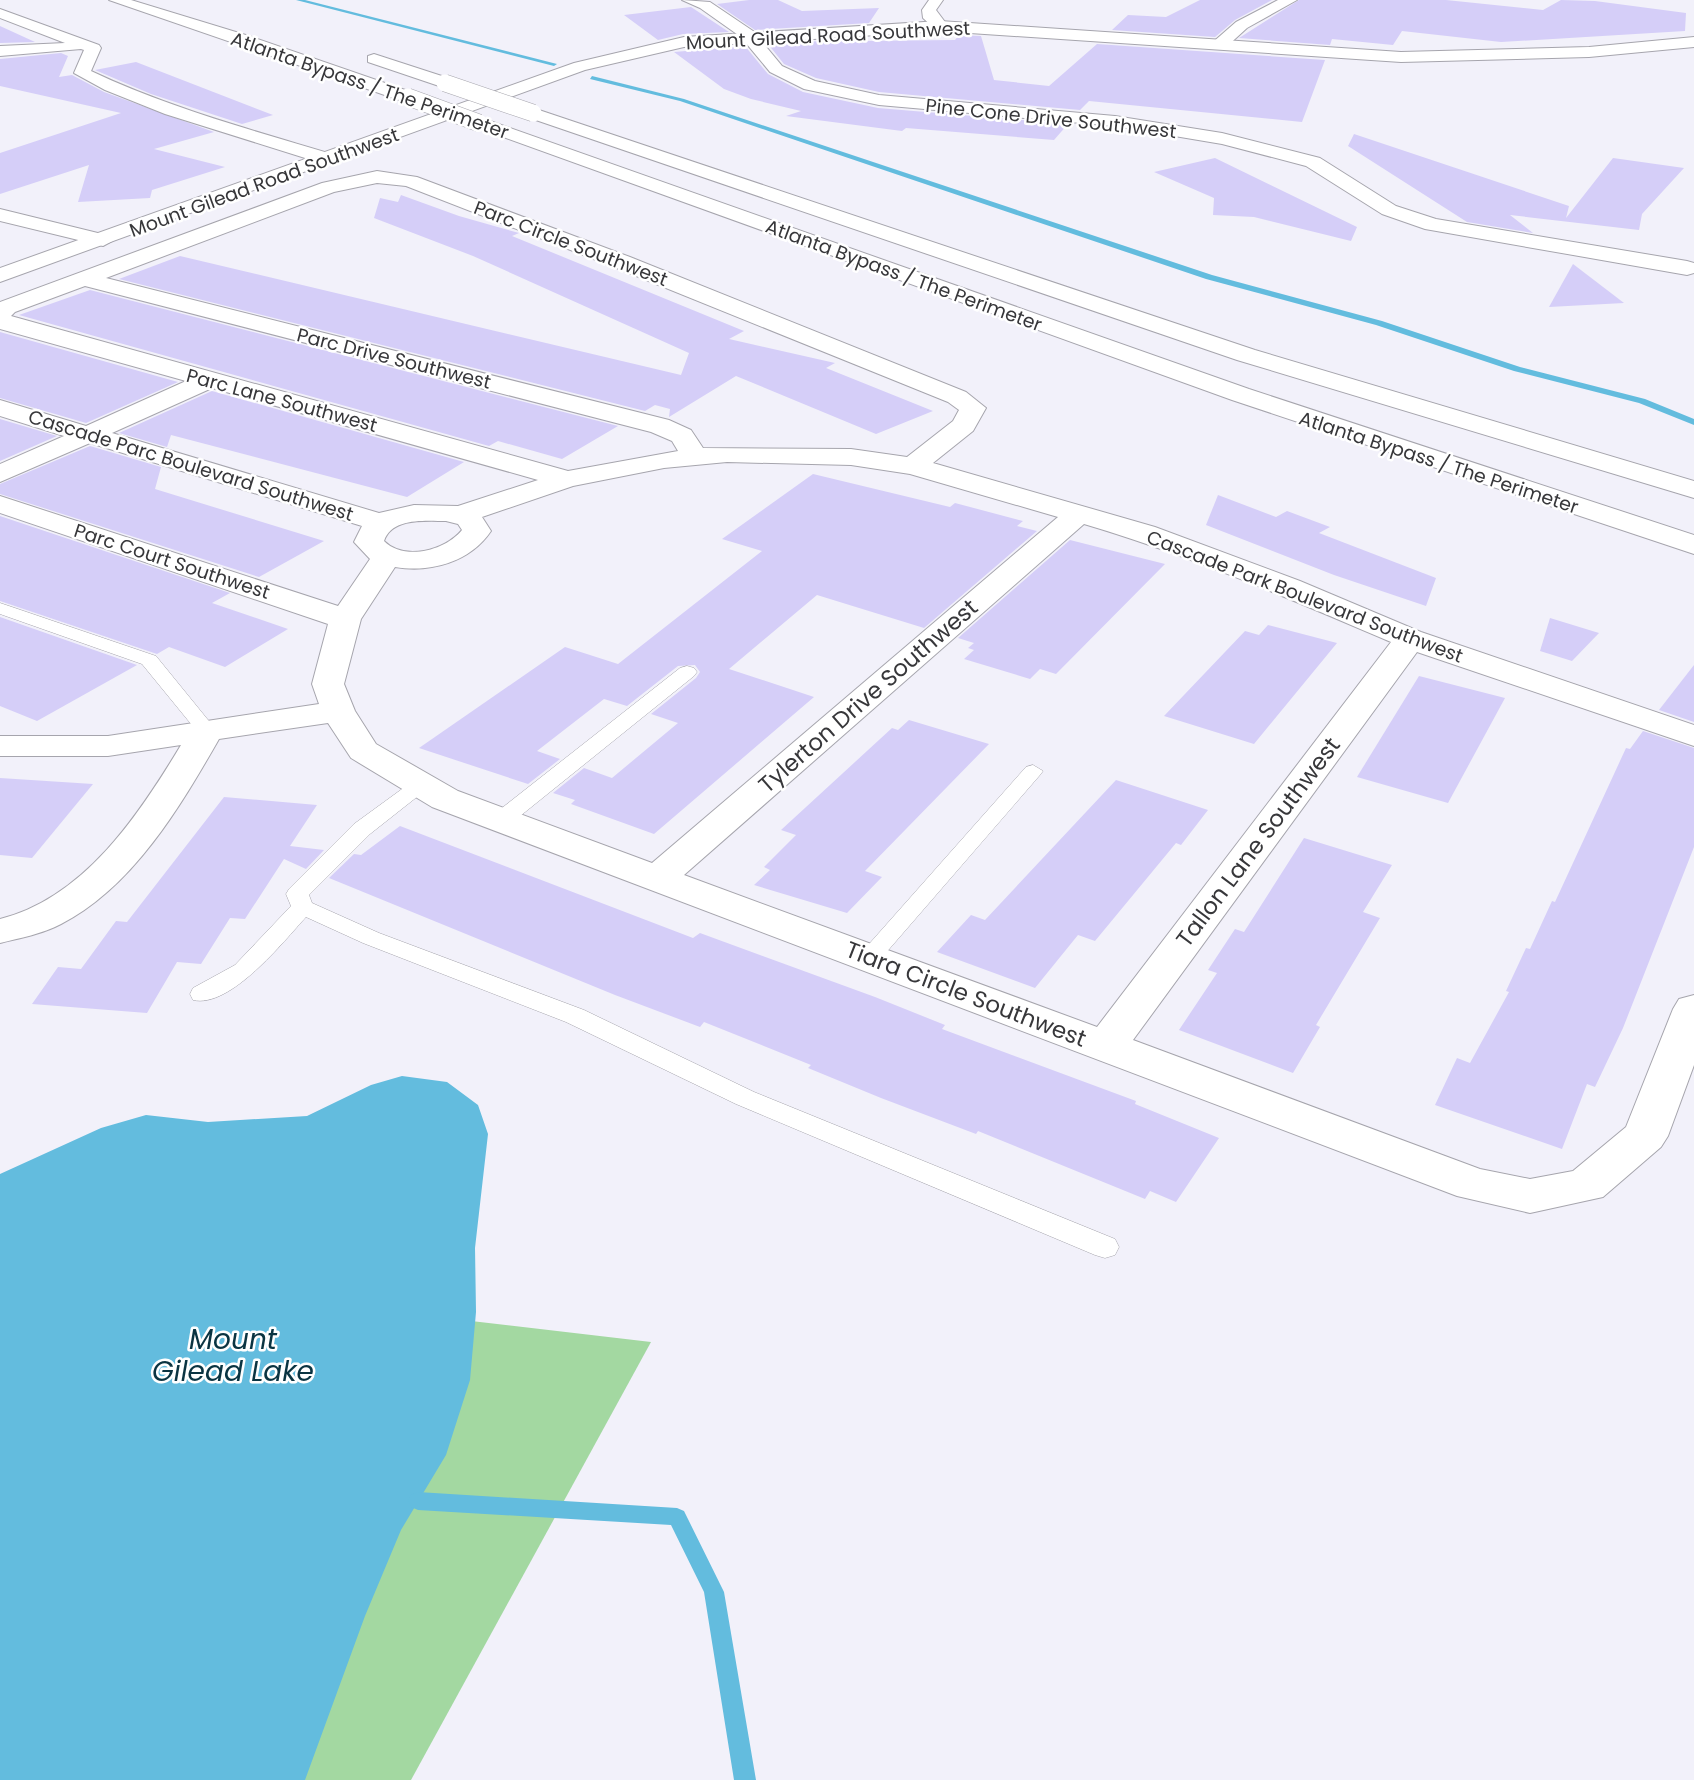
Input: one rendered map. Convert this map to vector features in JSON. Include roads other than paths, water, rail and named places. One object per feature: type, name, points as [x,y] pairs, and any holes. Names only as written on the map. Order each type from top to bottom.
[{"type":"main road","name":"Atlanta Bypass / The Perimeter","points":[[116,0],[243,39],[408,97],[1245,397],[1511,487],[1694,545]]},
{"type":"main road","name":"Pine Cone Drive Southwest","points":[[689,0],[721,14],[749,36],[776,69],[810,85],[879,100],[1115,121],[1233,141],[1313,162],[1388,210],[1432,225],[1692,269]]},
{"type":"main road","points":[[936,0],[929,10],[931,18],[940,26]]},
{"type":"main road","points":[[1218,46],[1228,34],[1243,24],[1290,0]]},
{"type":"main road","points":[[0,13],[93,48],[82,73],[97,81],[196,118],[328,159]]},
{"type":"main road","name":"Mount Gilead Road Southwest","points":[[0,275],[599,61],[684,42],[940,26],[1047,31],[1351,55],[1452,57],[1589,51],[1694,42]]},
{"type":"main road","points":[[0,43],[58,34]]},
{"type":"main road","points":[[0,51],[89,47]]},
{"type":"main road","name":"Atlanta Bypass / The Perimeter","points":[[363,55],[1259,360],[1694,490]]},
{"type":"main road","name":"Parc Circle Southwest","points":[[80,278],[329,187],[377,177],[410,181],[858,356],[957,397],[973,408],[964,425],[913,466]]},
{"type":"main road","points":[[0,215],[103,240]]},
{"type":"main road","name":"Parc Lane Southwest","points":[[80,278],[7,307],[0,316],[1,322],[567,479]]},
{"type":"main road","name":"Parc Drive Southwest","points":[[80,278],[660,426],[682,436],[695,457]]},
{"type":"main road","points":[[0,474],[209,380]]},
{"type":"main road","name":"Cascade Parc Boulevard Southwest","points":[[0,408],[89,435],[385,539],[411,559],[437,557],[463,548],[471,542],[477,531],[475,525],[460,515]]},
{"type":"main road","points":[[385,539],[407,514],[447,512],[460,515],[567,479],[695,457],[727,454],[851,457],[913,466]]},
{"type":"main road","name":"Cascade Park Boulevard Southwest","points":[[913,466],[1145,533],[1410,639],[1694,736]]},
{"type":"main road","name":"Parc Court Southwest","points":[[0,504],[345,619]]},
{"type":"main road","name":"Tylerton Drive Southwest","points":[[658,878],[1079,514]]},
{"type":"main road","name":"Tiara Circle Southwest","points":[[385,539],[345,619],[328,684],[338,711],[363,751],[420,785],[445,799],[1474,1184],[1530,1196],[1587,1185],[1645,1136],[1694,1009]]},
{"type":"main road","name":"Tallon Lane Southwest","points":[[1105,1046],[1410,639]]},
{"type":"main road","points":[[0,746],[108,746],[338,711]]},
{"type":"main road","points":[[0,931],[49,916],[89,888],[119,858],[173,790],[207,731]]},
{"type":"lane","points":[[0,608],[149,660],[207,731]]},
{"type":"lane","points":[[501,820],[687,672]]},
{"type":"lane","points":[[870,957],[1033,771]]},
{"type":"lane","points":[[420,785],[362,829],[298,894],[303,907],[371,938],[575,1016],[745,1098],[1105,1247]]},
{"type":"lane","points":[[202,994],[243,970],[303,907]]},
{"type":"water","name":"Mount Gilead Lake","points":[[402,1076],[447,1082],[478,1105],[488,1134],[475,1248],[476,1312],[470,1380],[446,1455],[401,1530],[365,1616],[305,1780],[0,1780],[0,1174],[101,1128],[146,1115],[208,1122],[307,1116],[371,1085]]},
{"type":"waterway","points":[[299,0],[554,64]]},
{"type":"waterway","points":[[592,78],[682,100],[1209,277],[1379,323],[1517,369],[1642,401],[1694,422]]},
{"type":"waterway","points":[[418,1501],[677,1517],[714,1592],[745,1780]]}]
